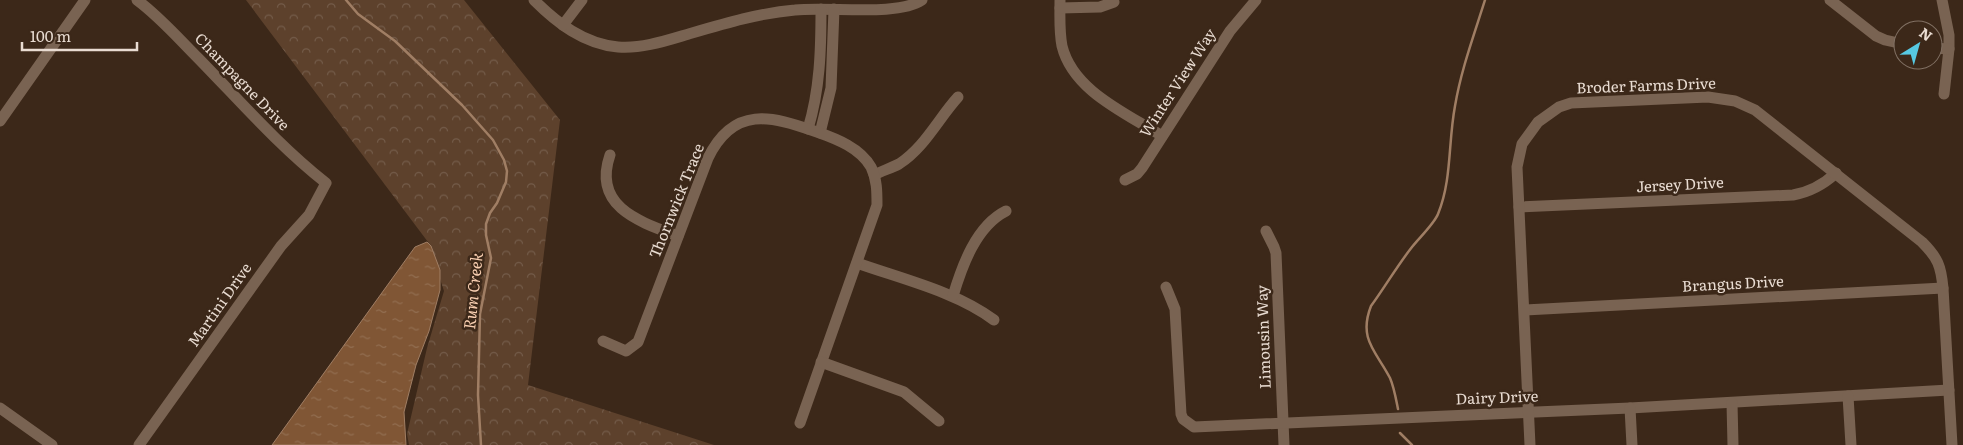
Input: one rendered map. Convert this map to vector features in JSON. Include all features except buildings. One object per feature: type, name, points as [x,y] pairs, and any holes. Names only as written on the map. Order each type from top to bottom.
[{"type":"street","points":[[0,121],[85,0]]},
{"type":"street","name":"Champagne Drive","points":[[137,0],[168,27],[250,114],[302,164],[326,183]]},
{"type":"street","points":[[534,0],[576,34],[594,42],[618,47],[653,44],[764,14],[796,9],[895,9],[915,4],[922,0]]},
{"type":"street","points":[[563,25],[582,0]]},
{"type":"street","name":"Winter View Way","points":[[1125,180],[1137,174],[1230,31],[1256,0]]},
{"type":"street","points":[[1830,0],[1876,36],[1893,42]]},
{"type":"street","points":[[1942,0],[1949,35],[1944,94]]},
{"type":"street","points":[[1114,2],[1100,7],[1060,4],[1063,47],[1069,64],[1077,77],[1093,92],[1162,136]]},
{"type":"street","points":[[808,129],[816,101],[820,72],[822,9]]},
{"type":"street","points":[[820,133],[828,103],[832,71],[834,9]]},
{"type":"street","points":[[1943,49],[1949,49]]},
{"type":"street","points":[[820,72],[832,71]]},
{"type":"street","points":[[800,423],[876,210],[877,190],[874,174],[897,165],[907,158],[926,139],[958,97]]},
{"type":"street","name":"Broder Farms Drive","points":[[1530,445],[1517,167],[1522,144],[1538,122],[1548,113],[1571,103],[1708,97],[1735,101],[1755,110],[1922,242],[1935,256],[1941,269],[1943,288],[1952,445]]},
{"type":"street","name":"Thornwick Trace","points":[[603,341],[626,351],[638,342],[708,158],[725,133],[748,120],[759,118],[778,119],[836,139],[856,151],[870,166],[874,174]]},
{"type":"street","points":[[610,155],[607,168],[608,182],[611,194],[618,204],[626,213],[636,219],[678,236]]},
{"type":"street","name":"Jersey Drive","points":[[1519,207],[1793,195],[1824,184],[1836,173]]},
{"type":"street","name":"Martini Drive","points":[[139,445],[281,246],[309,215],[326,183]]},
{"type":"street","points":[[953,296],[960,275],[980,234],[994,219],[1006,211]]},
{"type":"street","name":"Limousin Way","points":[[1266,231],[1276,253],[1284,445]]},
{"type":"street","points":[[857,262],[953,296],[975,306],[994,320]]},
{"type":"street","name":"Dairy Drive","points":[[1166,287],[1175,309],[1180,407],[1183,419],[1194,426],[1630,408],[1949,390]]},
{"type":"street","name":"Brangus Drive","points":[[1524,310],[1943,288]]},
{"type":"street","points":[[822,362],[904,392],[939,421]]},
{"type":"street","points":[[1848,396],[1851,445]]},
{"type":"street","points":[[1732,403],[1734,445]]},
{"type":"street","points":[[0,408],[52,445]]},
{"type":"street","points":[[1630,408],[1632,445]]},
{"type":"green space","points":[[246,0],[464,0],[560,120],[528,385],[714,445],[409,445],[407,434],[427,348],[444,291],[428,242]]},
{"type":"water","points":[[427,242],[431,246],[440,270],[440,290],[429,331],[416,365],[404,412],[406,445],[272,445],[415,247]]},
{"type":"waterway","name":"Rum Creek","points":[[346,0],[358,14],[395,41],[462,105],[493,140],[504,160],[507,171],[506,182],[486,224],[486,235],[491,258],[480,314],[478,395],[481,445]]},
{"type":"waterway","points":[[1398,409],[1390,378],[1370,344],[1367,327],[1368,317],[1371,306],[1396,269],[1438,214],[1446,188],[1453,120],[1461,79],[1485,0]]},
{"type":"waterway","points":[[1400,433],[1412,445]]}]
